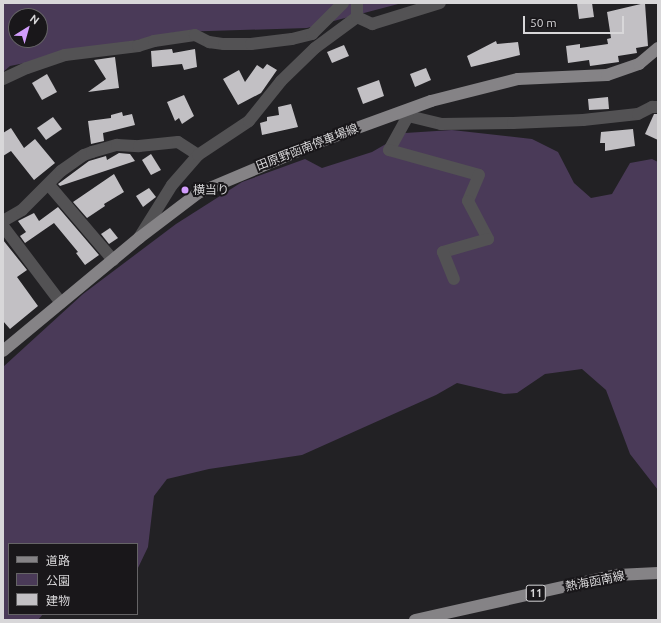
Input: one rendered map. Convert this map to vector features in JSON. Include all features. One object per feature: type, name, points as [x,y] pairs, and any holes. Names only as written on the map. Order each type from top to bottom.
[{"type":"main road","name":"田原野函南停車場線","points":[[3,351],[139,238],[198,193],[310,146],[402,114],[444,97],[518,79],[607,75],[639,64],[658,48]]},
{"type":"main road","name":"熱海函南線","points":[[415,620],[617,575],[658,573]]},
{"type":"street","points":[[3,79],[27,68],[65,55],[138,46],[154,41],[195,35],[209,42],[224,44],[251,44],[292,39],[312,34],[343,3]]},
{"type":"street","points":[[357,3],[357,17]]},
{"type":"street","points":[[357,17],[372,24],[440,3]]},
{"type":"street","points":[[139,238],[172,185],[198,155],[249,121],[281,81],[315,48],[357,17]]},
{"type":"street","points":[[454,279],[443,252],[488,239],[468,201],[479,175],[389,150],[402,114],[441,124],[513,123],[591,119],[638,114],[652,107],[658,107]]},
{"type":"street","points":[[3,221],[22,210],[84,155],[117,145],[139,146],[178,142],[198,155]]},
{"type":"street","points":[[49,185],[113,260]]},
{"type":"street","points":[[3,226],[61,303]]},
{"type":"green space","points":[[3,3],[402,3],[307,28],[177,32],[10,66],[3,72]]},
{"type":"green space","points":[[452,130],[532,139],[558,152],[574,183],[591,198],[612,194],[630,163],[652,159],[658,162],[658,490],[630,454],[606,390],[582,369],[545,374],[517,393],[504,394],[457,383],[436,395],[302,455],[209,469],[167,479],[154,496],[148,547],[138,568],[138,543],[8,543],[8,615],[42,615],[38,620],[3,620],[3,367],[83,294],[176,224],[242,182],[305,159],[322,168],[372,152],[405,133]]},
{"type":"building","points":[[577,3],[592,3],[594,17],[579,19]]},
{"type":"building","points":[[645,3],[648,46],[636,48],[637,53],[618,56],[619,62],[590,66],[589,60],[568,63],[566,46],[580,44],[580,48],[608,44],[607,39],[611,38],[607,12]]},
{"type":"building","points":[[496,41],[497,44],[518,42],[520,55],[471,67],[467,56]]},
{"type":"building","points":[[344,45],[349,56],[332,63],[327,52]]},
{"type":"building","points":[[172,49],[173,53],[195,49],[197,67],[184,70],[182,64],[152,67],[151,51]]},
{"type":"building","points":[[115,57],[119,88],[88,92],[106,79],[94,60]]},
{"type":"building","points":[[267,64],[277,70],[261,93],[238,105],[223,79],[239,70],[245,82],[257,65],[263,69]]},
{"type":"building","points":[[426,68],[431,80],[415,87],[410,74]]},
{"type":"building","points":[[47,74],[57,92],[42,100],[32,83]]},
{"type":"building","points":[[379,80],[384,96],[363,104],[357,88]]},
{"type":"building","points":[[184,95],[194,116],[182,124],[179,118],[175,121],[167,102]]},
{"type":"building","points":[[608,97],[609,109],[589,110],[588,99]]},
{"type":"building","points":[[291,104],[298,127],[262,135],[260,123],[267,121],[267,117],[279,115],[278,107]]},
{"type":"building","points":[[122,112],[123,116],[132,114],[135,125],[103,133],[104,141],[91,144],[88,121],[111,118],[111,115]]},
{"type":"building","points":[[654,114],[658,114],[658,140],[645,134]]},
{"type":"building","points":[[53,117],[62,129],[46,140],[37,128]]},
{"type":"building","points":[[11,128],[24,148],[35,139],[55,163],[34,180],[11,151],[3,156],[3,133]]},
{"type":"building","points":[[633,129],[635,146],[605,151],[605,143],[600,143],[601,132]]},
{"type":"building","points":[[119,153],[130,154],[135,161],[60,186],[58,184],[89,161],[106,156],[107,160]]},
{"type":"building","points":[[151,154],[161,170],[151,175],[142,160]]},
{"type":"building","points":[[114,174],[124,192],[104,204],[105,206],[87,218],[73,202]]},
{"type":"building","points":[[149,188],[156,197],[143,207],[136,196]]},
{"type":"building","points":[[58,207],[99,255],[85,265],[76,253],[78,252],[54,223],[25,243],[20,236],[26,232],[18,221],[34,213],[39,221]]},
{"type":"building","points":[[110,228],[118,238],[109,244],[101,234]]},
{"type":"building","points":[[3,240],[27,270],[17,277],[38,306],[10,329],[3,321]]},
{"type":"place","name":"横当り","points":[[185,190]]}]
